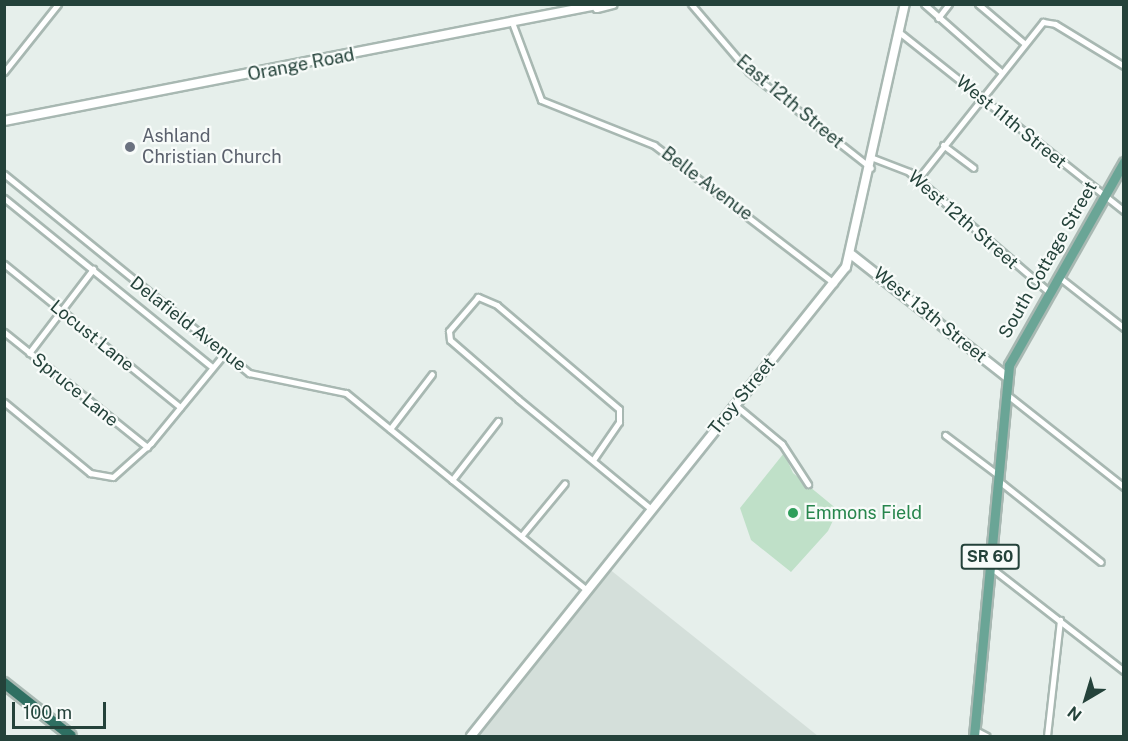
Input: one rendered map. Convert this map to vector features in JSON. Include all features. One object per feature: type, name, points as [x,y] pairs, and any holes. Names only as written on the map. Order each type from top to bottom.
[{"type":"highway","points":[[4,683],[71,736]]},
{"type":"main road","name":"Orange Road","points":[[4,121],[614,4]]},
{"type":"main road","name":"Troy Street","points":[[471,736],[834,283],[852,255],[905,4]]},
{"type":"main road","name":"South Cottage Street","points":[[1007,377],[1049,292],[1124,162]]},
{"type":"main road","name":"West 13th Street","points":[[852,255],[1007,377]]},
{"type":"main road","name":"SR 60","points":[[974,734],[1007,377]]},
{"type":"street","points":[[4,72],[58,4]]},
{"type":"street","points":[[557,4],[560,15]]},
{"type":"street","name":"East 12th Street","points":[[691,4],[748,72],[871,168]]},
{"type":"street","points":[[924,4],[1001,72]]},
{"type":"street","points":[[938,18],[949,4]]},
{"type":"street","points":[[978,4],[1024,43]]},
{"type":"street","points":[[918,179],[1024,43],[1050,21],[1124,66]]},
{"type":"street","name":"Belle Avenue","points":[[513,25],[541,100],[654,145],[834,283]]},
{"type":"street","name":"West 11th Street","points":[[899,32],[1124,211]]},
{"type":"street","points":[[943,145],[973,168]]},
{"type":"street","name":"West 12th Street","points":[[873,158],[918,179],[1049,292]]},
{"type":"street","name":"Delafield Avenue","points":[[4,174],[224,354],[259,378],[333,387],[390,429],[586,590]]},
{"type":"street","points":[[4,198],[212,367]]},
{"type":"street","name":"Locust Lane","points":[[4,264],[180,407]]},
{"type":"street","points":[[29,353],[63,312],[93,269]]},
{"type":"street","points":[[1058,276],[1124,328]]},
{"type":"street","points":[[592,460],[619,422],[619,409],[497,305],[478,297],[448,338],[592,460],[651,509]]},
{"type":"street","name":"Spruce Lane","points":[[4,332],[147,447]]},
{"type":"street","points":[[4,402],[97,477],[117,475],[147,447],[224,354]]},
{"type":"street","points":[[390,429],[432,374]]},
{"type":"street","points":[[1005,393],[1124,487]]},
{"type":"street","points":[[735,405],[782,444],[808,483]]},
{"type":"street","points":[[452,480],[498,421]]},
{"type":"street","points":[[945,435],[1101,562]]},
{"type":"street","points":[[522,536],[565,483]]},
{"type":"street","points":[[989,566],[1124,671]]},
{"type":"street","points":[[1047,736],[1060,620]]},
{"type":"street","points":[[974,734],[987,736]]},
{"type":"shaded area","points":[[608,568],[818,736],[475,736]]},
{"type":"green space","name":"Emmons Field","points":[[784,453],[793,473],[838,510],[828,531],[791,572],[751,540],[740,508]]},
{"type":"place","name":"Ashland Christian Church","points":[[130,147]]},
{"type":"place","name":"Emmons Field","points":[[793,513]]}]
